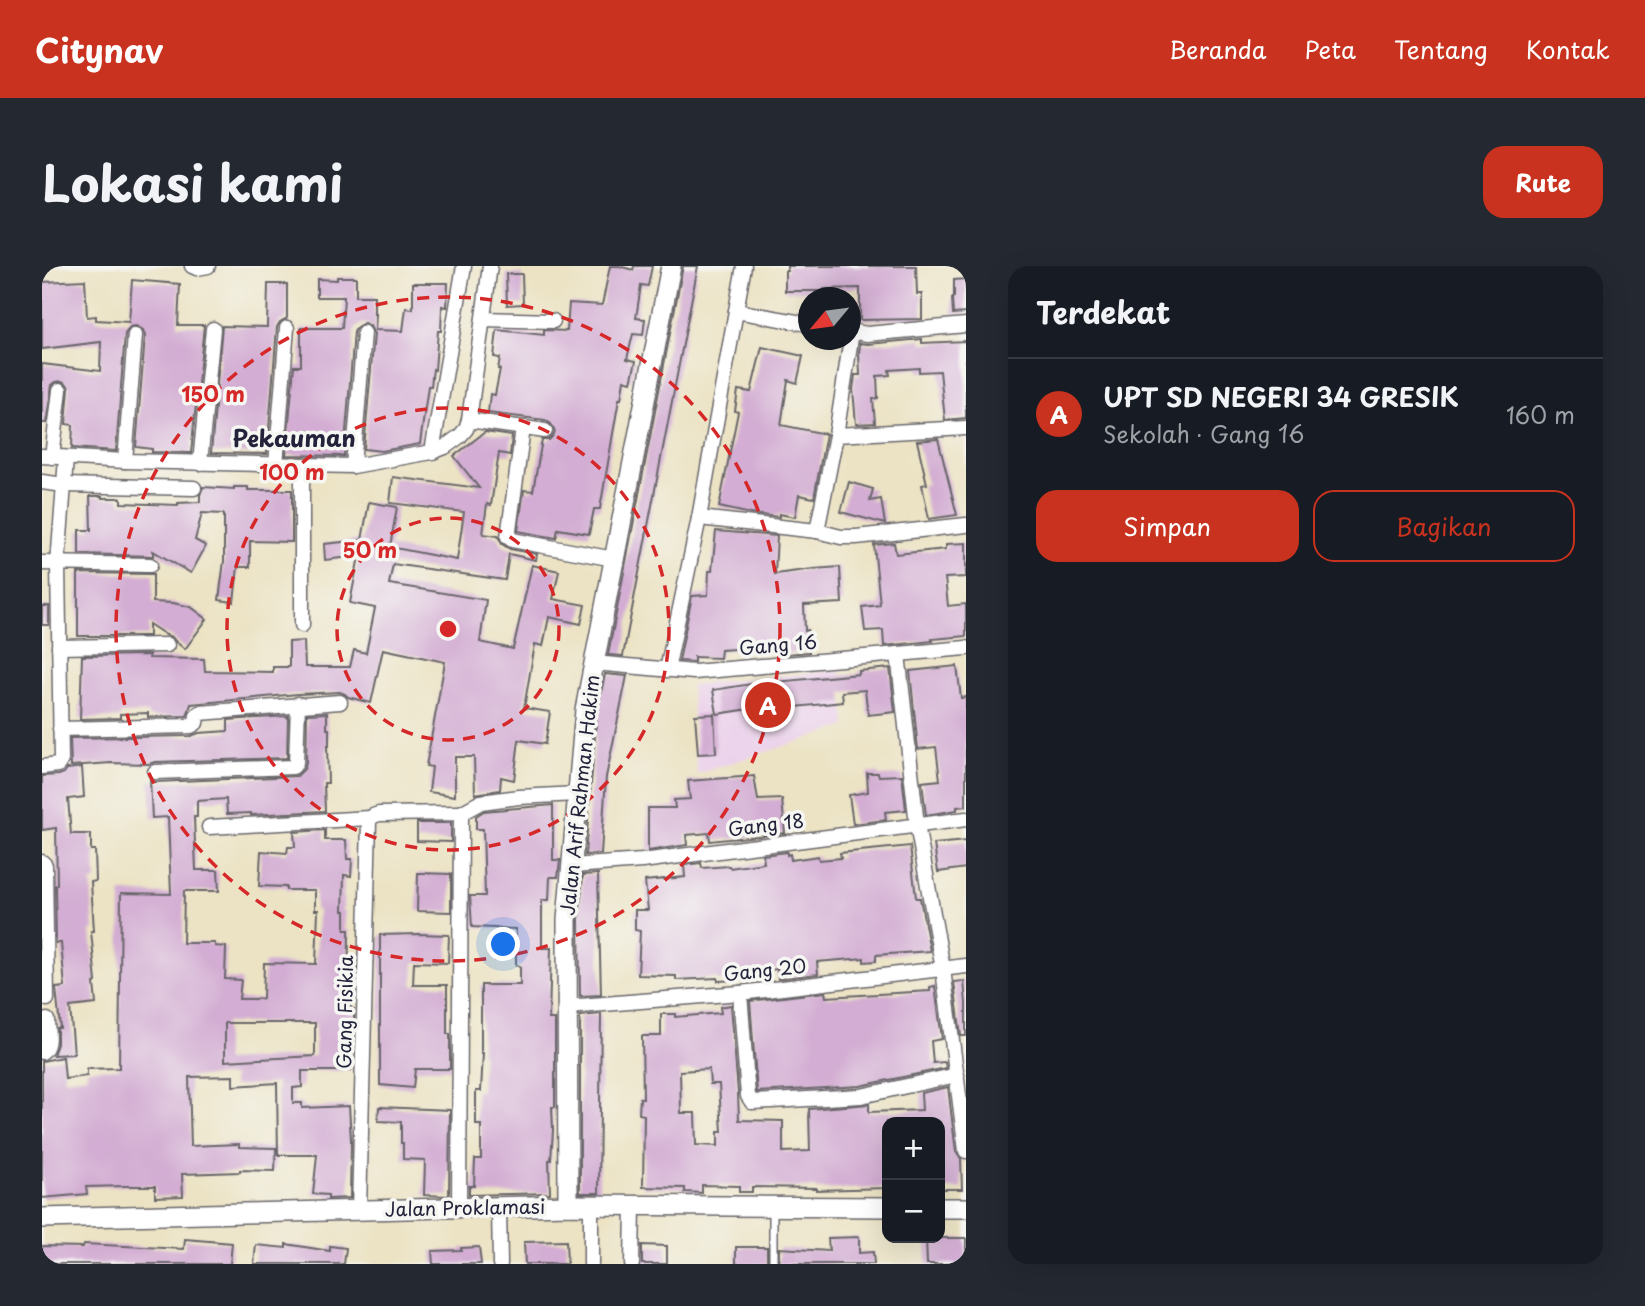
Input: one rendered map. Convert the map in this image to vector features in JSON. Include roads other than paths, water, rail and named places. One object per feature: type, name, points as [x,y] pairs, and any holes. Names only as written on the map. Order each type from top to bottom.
[{"type":"main road","name":"Jalan Arif Rahman Hakim","points":[[568,1205],[567,920],[585,710],[671,266]]},
{"type":"main road","name":"Jalan Proklamasi","points":[[42,1217],[568,1205],[882,1208]]},
{"type":"main road","points":[[945,1208],[966,1208]]},
{"type":"street","points":[[192,266],[208,266]]},
{"type":"street","points":[[432,452],[464,266]]},
{"type":"street","points":[[53,457],[353,466],[432,452],[445,447],[466,429],[469,419],[490,266]]},
{"type":"street","points":[[667,670],[699,518],[744,266]]},
{"type":"street","points":[[462,284],[486,285]]},
{"type":"street","points":[[736,311],[798,322]]},
{"type":"street","points":[[483,319],[553,321]]},
{"type":"street","points":[[861,333],[966,325]]},
{"type":"street","points":[[276,465],[287,328]]},
{"type":"street","points":[[200,463],[214,329]]},
{"type":"street","points":[[353,466],[364,333]]},
{"type":"street","points":[[125,461],[135,335]]},
{"type":"street","points":[[817,531],[836,435],[848,350]]},
{"type":"street","points":[[42,767],[58,765],[60,762],[58,557],[64,485],[53,457],[60,390]]},
{"type":"street","points":[[469,419],[545,431]]},
{"type":"street","points":[[523,428],[508,537],[512,540],[614,559]]},
{"type":"street","points":[[836,435],[966,428]]},
{"type":"street","points":[[302,465],[302,625]]},
{"type":"street","points":[[42,482],[64,485],[194,488]]},
{"type":"street","points":[[699,518],[817,531],[841,537],[966,524]]},
{"type":"street","points":[[42,549],[58,557],[150,565]]},
{"type":"street","points":[[42,563],[58,557]]},
{"type":"street","points":[[59,647],[167,645]]},
{"type":"street","name":"Gang 16","points":[[594,663],[694,672],[966,648]]},
{"type":"street","points":[[898,654],[917,825],[943,969],[966,1151]]},
{"type":"street","points":[[60,729],[191,726],[196,723],[200,713],[340,702]]},
{"type":"street","points":[[155,772],[293,767],[296,763],[298,704]]},
{"type":"street","points":[[209,827],[461,813],[481,803],[519,797],[577,794]]},
{"type":"street","points":[[459,1208],[461,813]]},
{"type":"street","name":"Gang Fisikia","points":[[359,1210],[372,817]]},
{"type":"street","name":"Gang 18","points":[[572,866],[642,861],[966,819]]},
{"type":"street","points":[[42,862],[46,865],[44,950],[47,999]]},
{"type":"street","name":"Gang 20","points":[[567,1007],[740,993],[966,966]]},
{"type":"street","points":[[740,993],[748,1096],[752,1102],[861,1096],[957,1074]]},
{"type":"street","points":[[42,1052],[48,1046],[47,1020]]},
{"type":"street","points":[[591,1206],[591,1264]]},
{"type":"street","points":[[632,1264],[633,1206]]},
{"type":"street","points":[[499,1207],[500,1264]]},
{"type":"lane","points":[[773,1207],[773,1264]]},
{"type":"place","name":"UPT SD NEGERI 34 GRESIK","points":[[768,705]]},
{"type":"district","name":"Pekauman","points":[[294,439]]}]
